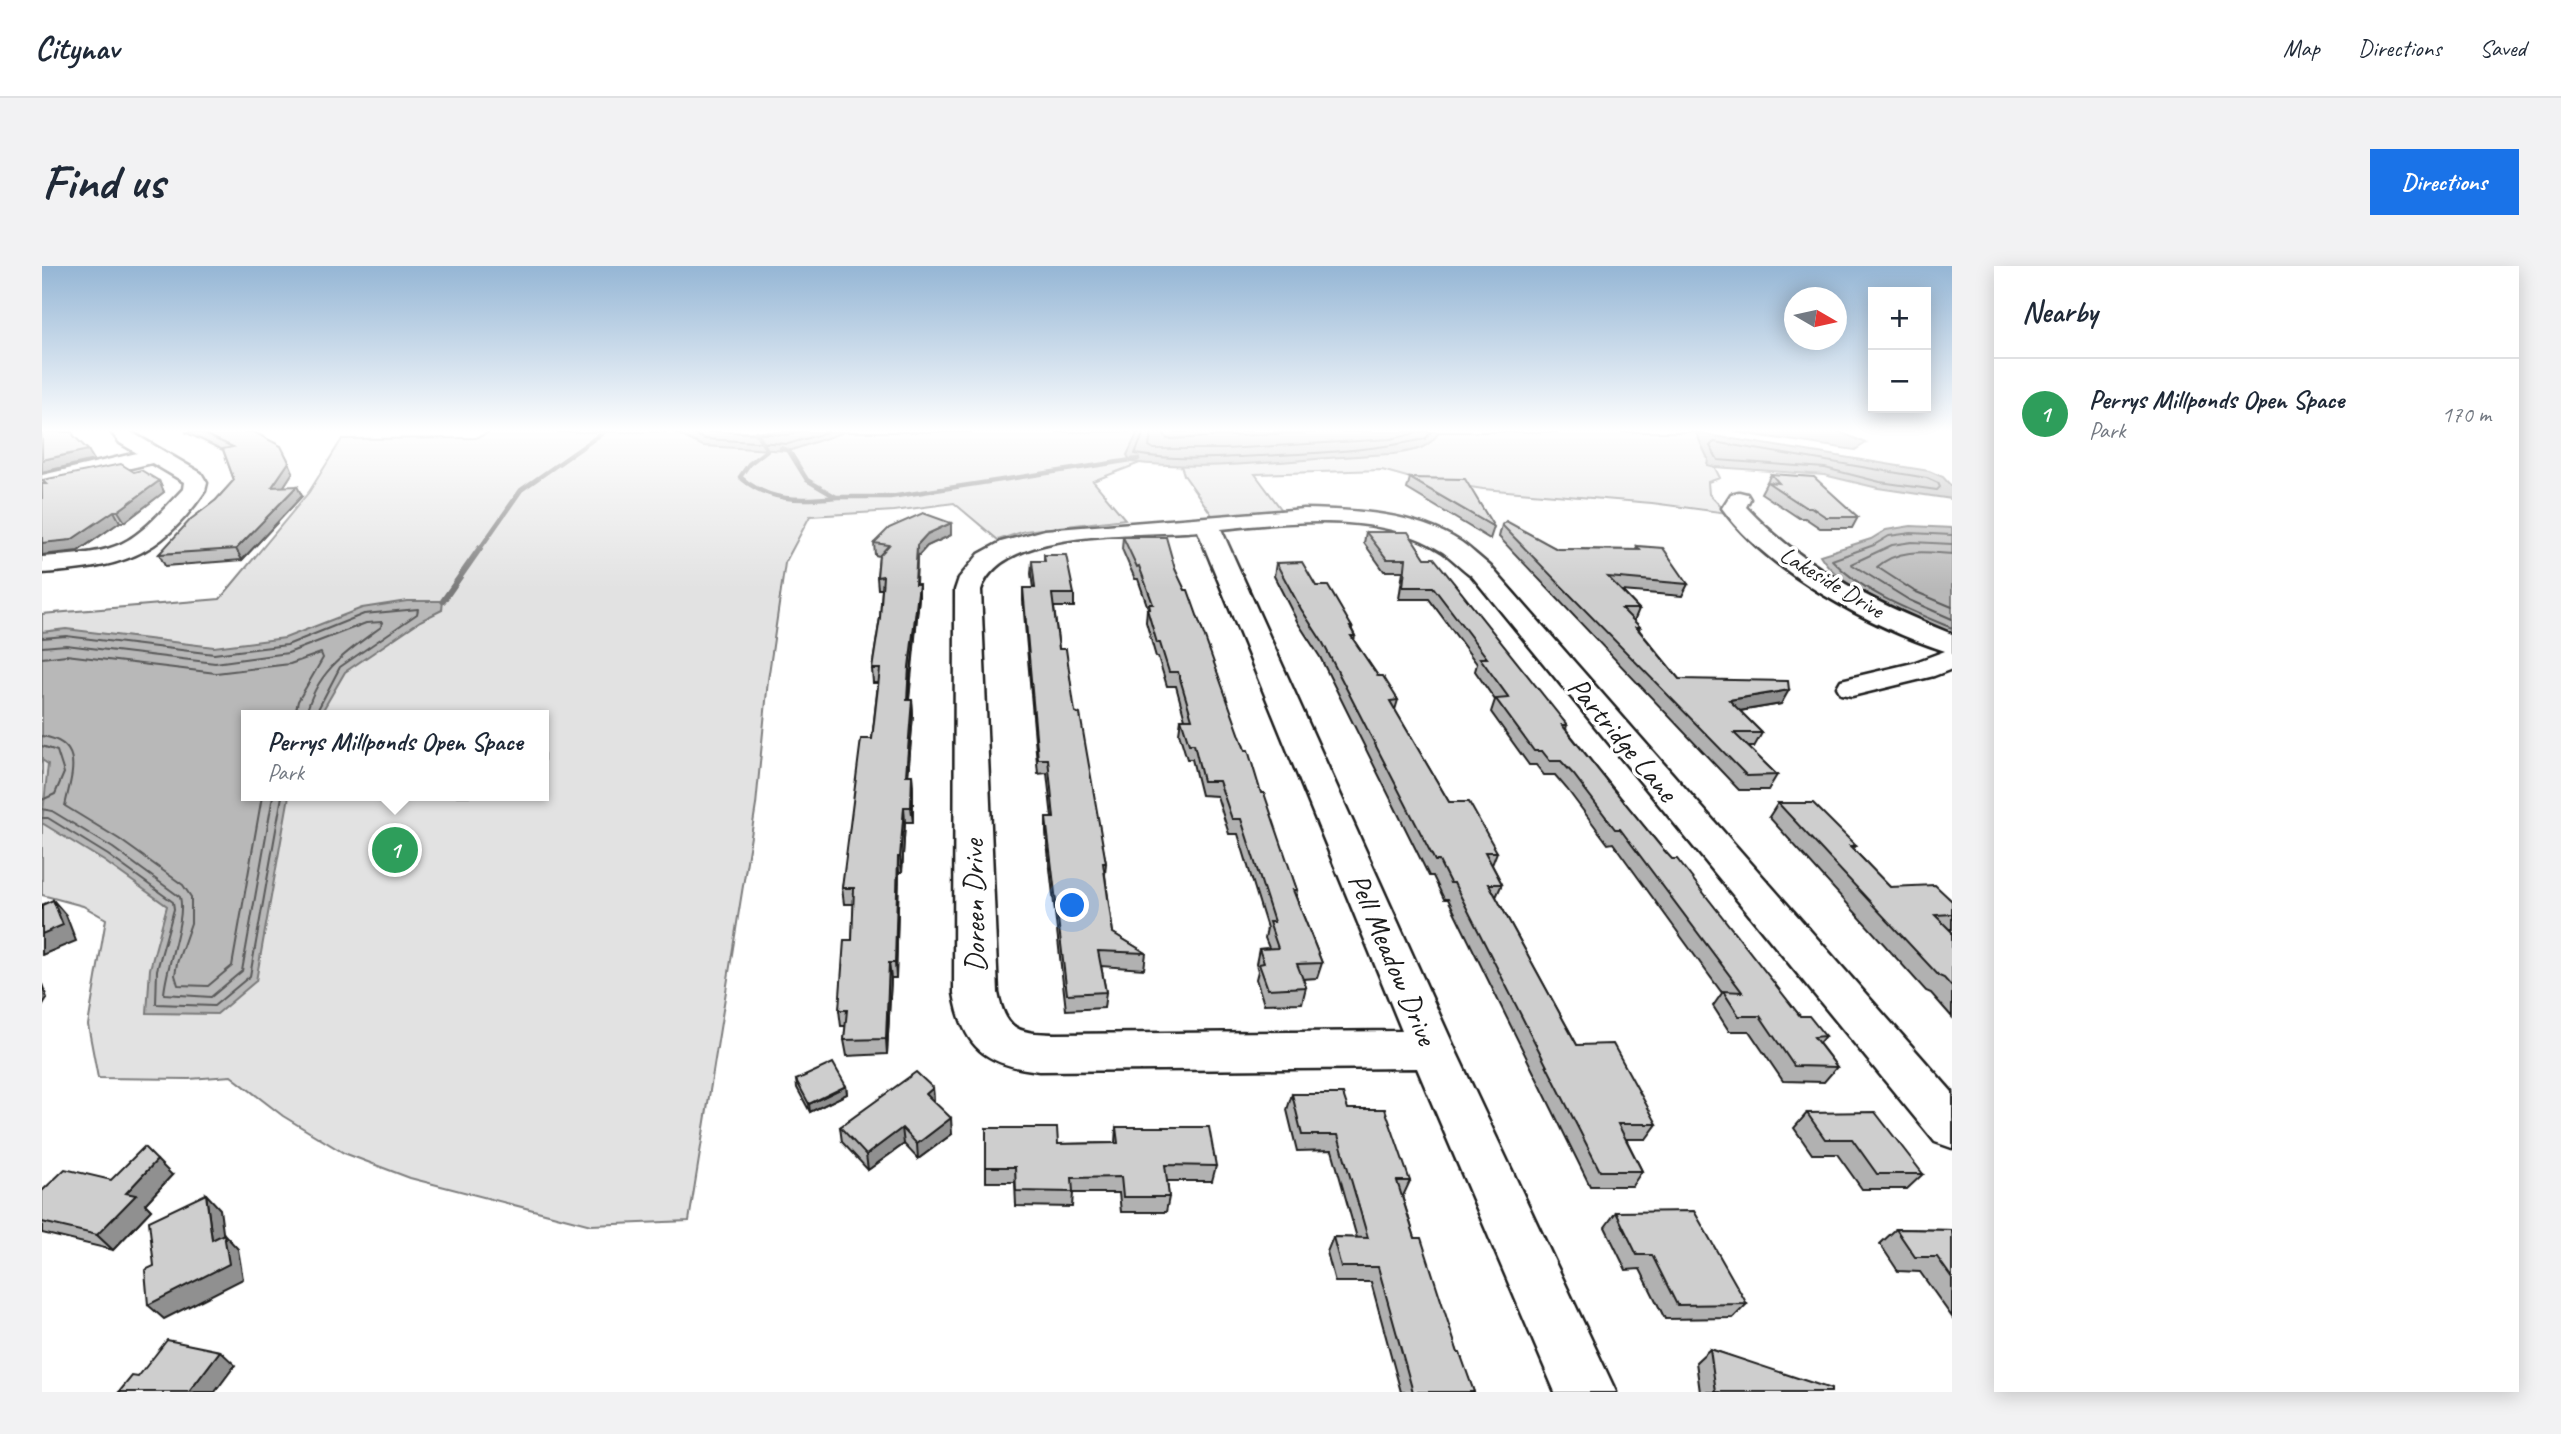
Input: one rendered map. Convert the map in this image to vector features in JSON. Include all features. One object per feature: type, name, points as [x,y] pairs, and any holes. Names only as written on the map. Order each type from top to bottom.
[{"type":"street","points":[[42,565],[100,560],[128,551],[147,540],[196,487],[195,485]]},
{"type":"street","name":"Lakeside Drive","points":[[1739,499],[1734,508],[1752,531],[1816,578],[1864,606],[1952,644]]},
{"type":"street","name":"Partridge Lane","points":[[1206,523],[1299,516],[1349,517],[1415,530],[1460,551],[1481,571],[1952,1128]]},
{"type":"street","name":"Pell Meadow Drive","points":[[1206,523],[1432,1049],[1586,1392]]},
{"type":"street","name":"Doreen Drive","points":[[1206,523],[1045,537],[1000,552],[982,564],[971,576],[968,590],[976,993],[983,1026],[1001,1045],[1035,1053],[1432,1049]]},
{"type":"street","points":[[1852,687],[1887,680],[1952,658]]},
{"type":"shaded area","points":[[314,485],[1096,485],[1125,519],[1025,531],[998,540],[954,503],[894,511],[810,516],[785,563],[768,680],[756,805],[689,1221],[591,1225],[410,1178],[344,1153],[283,1116],[231,1076],[189,1079],[98,1078],[88,1025],[106,919],[83,906],[42,895],[42,614],[220,599]]},
{"type":"shaded area","points":[[1191,485],[1263,485],[1290,521],[1221,528]]},
{"type":"shaded area","points":[[1455,485],[1708,485],[1709,494],[1727,513],[1652,503]]},
{"type":"water","points":[[1864,485],[1950,485],[1952,499]]},
{"type":"water","points":[[1911,526],[1952,528],[1952,636],[1899,613],[1861,592],[1844,581],[1820,555],[1871,539],[1886,530]]},
{"type":"water","points":[[407,601],[443,601],[442,610],[420,621],[345,672],[323,710],[241,710],[241,801],[288,801],[256,981],[217,1014],[147,1013],[150,969],[167,906],[104,861],[42,823],[48,764],[42,760],[42,632],[66,629],[214,647],[285,638],[362,608]]},
{"type":"building","points":[[42,485],[154,485],[71,540],[42,543]]},
{"type":"building","points":[[230,485],[297,486],[236,549],[159,554],[191,519],[216,500]]},
{"type":"building","points":[[1421,485],[1468,485],[1494,527]]},
{"type":"building","points":[[1771,485],[1822,485],[1858,517],[1826,517],[1811,507],[1805,507]]},
{"type":"building","points":[[923,513],[951,523],[927,534],[917,545],[915,584],[919,584],[907,700],[912,700],[906,775],[912,775],[911,807],[904,807],[898,857],[895,963],[889,963],[886,1039],[844,1040],[847,1010],[839,1010],[844,940],[852,940],[854,888],[842,888],[861,739],[872,739],[880,669],[872,669],[883,576],[877,577],[879,556],[889,545],[874,543],[889,528]]},
{"type":"building","points":[[1506,521],[1557,549],[1640,550],[1637,546],[1663,548],[1688,584],[1608,577],[1639,609],[1622,609],[1640,627],[1636,627],[1679,679],[1788,681],[1789,690],[1729,700],[1762,733],[1734,733],[1777,775],[1747,776],[1502,525]]},
{"type":"building","points":[[1366,532],[1408,532],[1425,558],[1434,558],[1567,725],[1562,725],[1612,787],[1662,848],[1672,859],[1677,859],[1800,1016],[1809,1016],[1825,1036],[1814,1037],[1837,1067],[1794,1066],[1760,1016],[1739,1016],[1723,991],[1742,992],[1620,829],[1615,829],[1561,761],[1550,761],[1542,751],[1534,751],[1496,699],[1509,698],[1480,658],[1487,658],[1433,587],[1403,587],[1406,559],[1387,559]]},
{"type":"building","points":[[1123,537],[1166,537],[1175,569],[1185,590],[1188,590],[1245,750],[1248,750],[1261,793],[1264,793],[1297,890],[1293,890],[1322,963],[1297,964],[1306,987],[1268,989],[1259,964],[1264,963],[1259,949],[1278,948],[1269,922],[1274,922],[1241,819],[1232,819],[1219,781],[1203,781],[1194,744],[1189,744],[1181,719],[1192,719],[1178,672],[1169,672],[1160,643],[1157,643],[1147,609],[1150,609],[1149,604],[1153,604],[1139,566],[1137,567]]},
{"type":"building","points":[[1044,555],[1066,555],[1074,594],[1052,594],[1059,649],[1066,649],[1075,712],[1080,714],[1106,863],[1103,863],[1113,933],[1146,953],[1098,951],[1106,992],[1067,994],[1046,818],[1054,818],[1048,759],[1038,759],[1023,588],[1035,588],[1032,561],[1045,561]]},
{"type":"building","points":[[1302,562],[1316,586],[1328,586],[1352,627],[1355,636],[1351,636],[1378,676],[1383,676],[1398,700],[1390,701],[1449,802],[1469,802],[1497,852],[1485,852],[1502,884],[1489,884],[1577,1045],[1613,1044],[1657,1124],[1618,1124],[1642,1171],[1600,1171],[1454,883],[1450,883],[1439,861],[1435,861],[1323,643],[1276,563]]},
{"type":"building","points":[[1778,803],[1813,803],[1856,846],[1850,846],[1890,887],[1935,885],[1952,901],[1952,914],[1935,915],[1952,932],[1952,987],[1939,976]]},
{"type":"building","points":[[53,900],[63,925],[42,934],[42,905]]},
{"type":"building","points":[[833,1063],[846,1086],[809,1104],[796,1080]]},
{"type":"building","points":[[916,1072],[933,1088],[926,1094],[951,1118],[917,1144],[902,1128],[866,1155],[840,1127]]},
{"type":"building","points":[[1292,1094],[1343,1094],[1348,1109],[1385,1109],[1410,1181],[1397,1181],[1415,1238],[1421,1238],[1458,1353],[1474,1392],[1413,1392],[1378,1267],[1341,1267],[1333,1237],[1368,1238],[1338,1135],[1302,1135]]},
{"type":"building","points":[[1875,1112],[1923,1174],[1877,1174],[1852,1139],[1825,1139],[1807,1113]]},
{"type":"building","points":[[1116,1127],[1209,1127],[1216,1166],[1165,1165],[1169,1197],[1123,1197],[1121,1177],[1072,1178],[1073,1192],[1016,1191],[1015,1167],[986,1167],[986,1128],[1057,1128],[1058,1144],[1118,1143]]},
{"type":"building","points":[[144,1147],[157,1160],[126,1193],[136,1195],[97,1235],[42,1222],[42,1191],[65,1169],[111,1180]]},
{"type":"building","points":[[206,1194],[212,1240],[224,1234],[229,1264],[148,1305],[145,1270],[154,1266],[149,1221]]},
{"type":"building","points":[[1694,1211],[1747,1304],[1677,1305],[1652,1255],[1637,1255],[1616,1212]]},
{"type":"building","points":[[1896,1229],[1952,1230],[1952,1278],[1937,1257],[1915,1257]]},
{"type":"building","points":[[167,1340],[220,1351],[189,1392],[119,1392],[132,1376],[138,1377]]},
{"type":"building","points":[[1710,1349],[1831,1389],[1831,1392],[1716,1392]]},
{"type":"waterway","points":[[479,550],[521,490],[529,485]]},
{"type":"waterway","points":[[750,485],[785,498],[836,497]]},
{"type":"waterway","points":[[815,485],[836,497]]},
{"type":"waterway","points":[[836,497],[890,497],[971,485]]},
{"type":"waterway","points":[[443,601],[480,548]]},
{"type":"place","name":"Perrys Millponds Open Space","points":[[395,850]]}]
